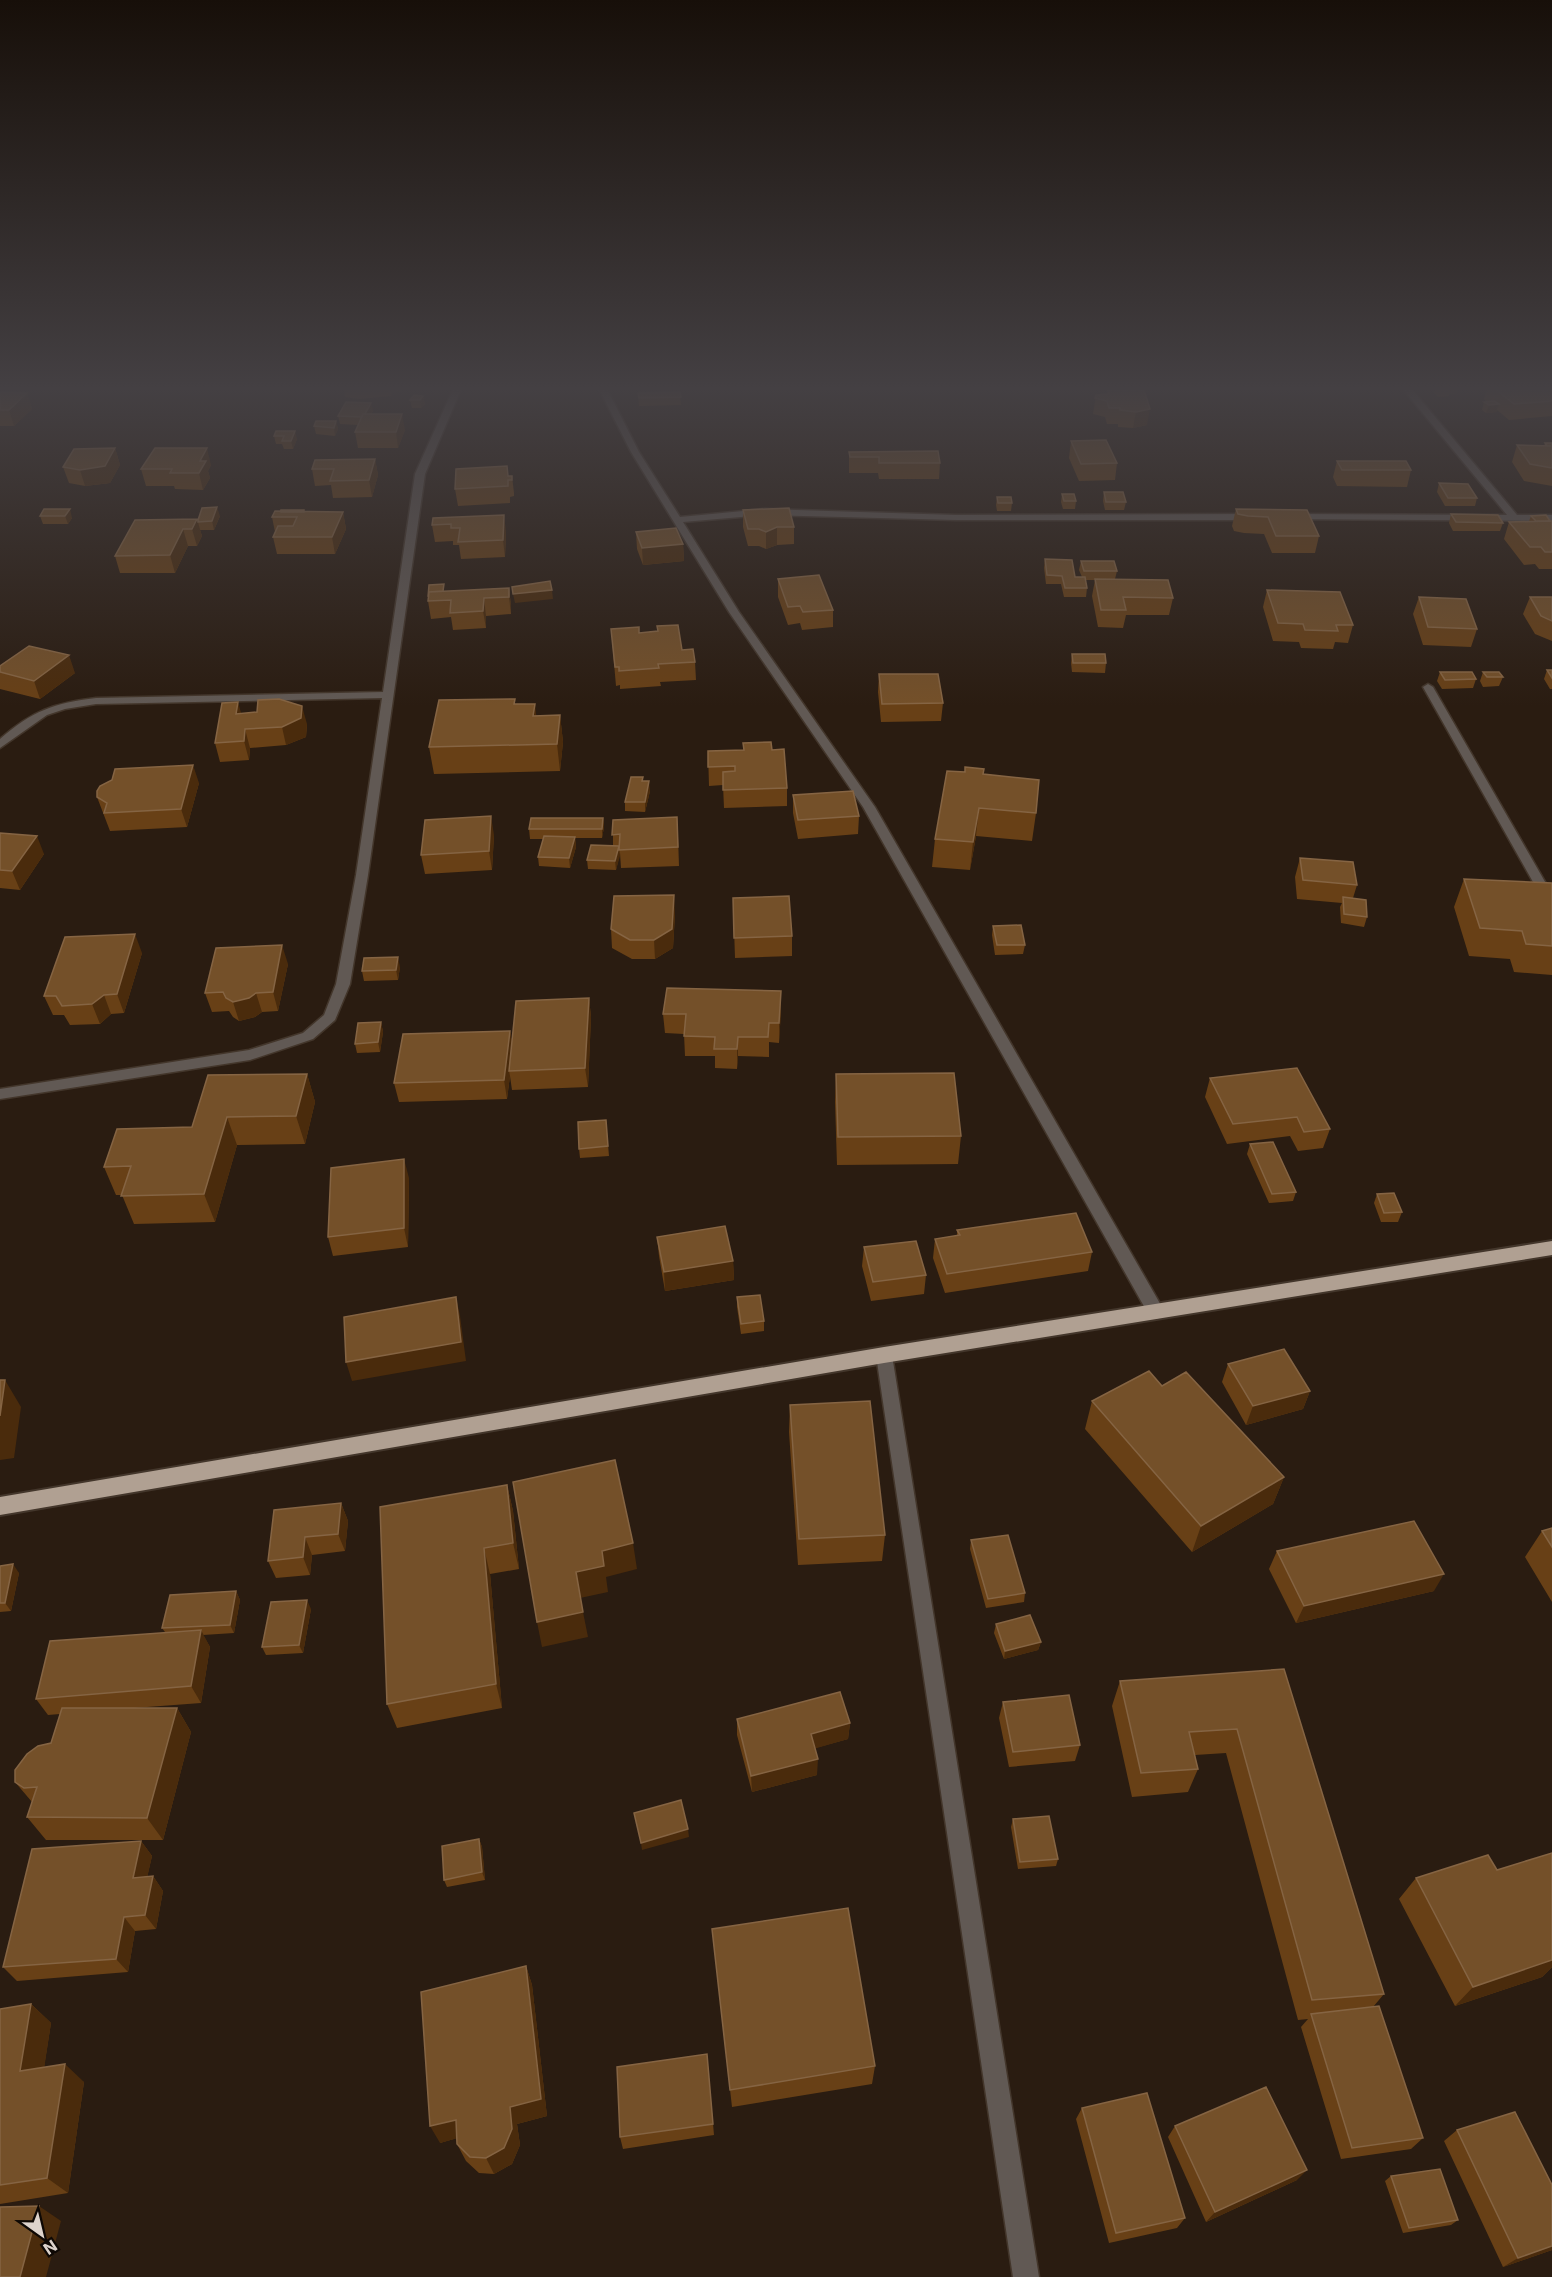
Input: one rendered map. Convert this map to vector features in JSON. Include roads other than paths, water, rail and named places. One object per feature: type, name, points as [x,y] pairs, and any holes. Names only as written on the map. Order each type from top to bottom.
[{"type":"highway","points":[[0,1506],[884,1356],[1552,1248]]},
{"type":"street","points":[[0,1094],[250,1055],[308,1036],[330,1017],[343,984],[417,493]]},
{"type":"street","points":[[660,493],[734,612],[869,807],[1156,1311]]},
{"type":"street","points":[[1493,493],[1514,518]]},
{"type":"street","points":[[677,520],[729,513],[914,517],[1264,517]]},
{"type":"street","points":[[1275,517],[1552,518]]},
{"type":"street","points":[[1428,687],[1552,905]]},
{"type":"street","points":[[0,745],[34,715],[66,704],[388,695]]},
{"type":"street","points":[[884,1356],[1026,2277]]}]
